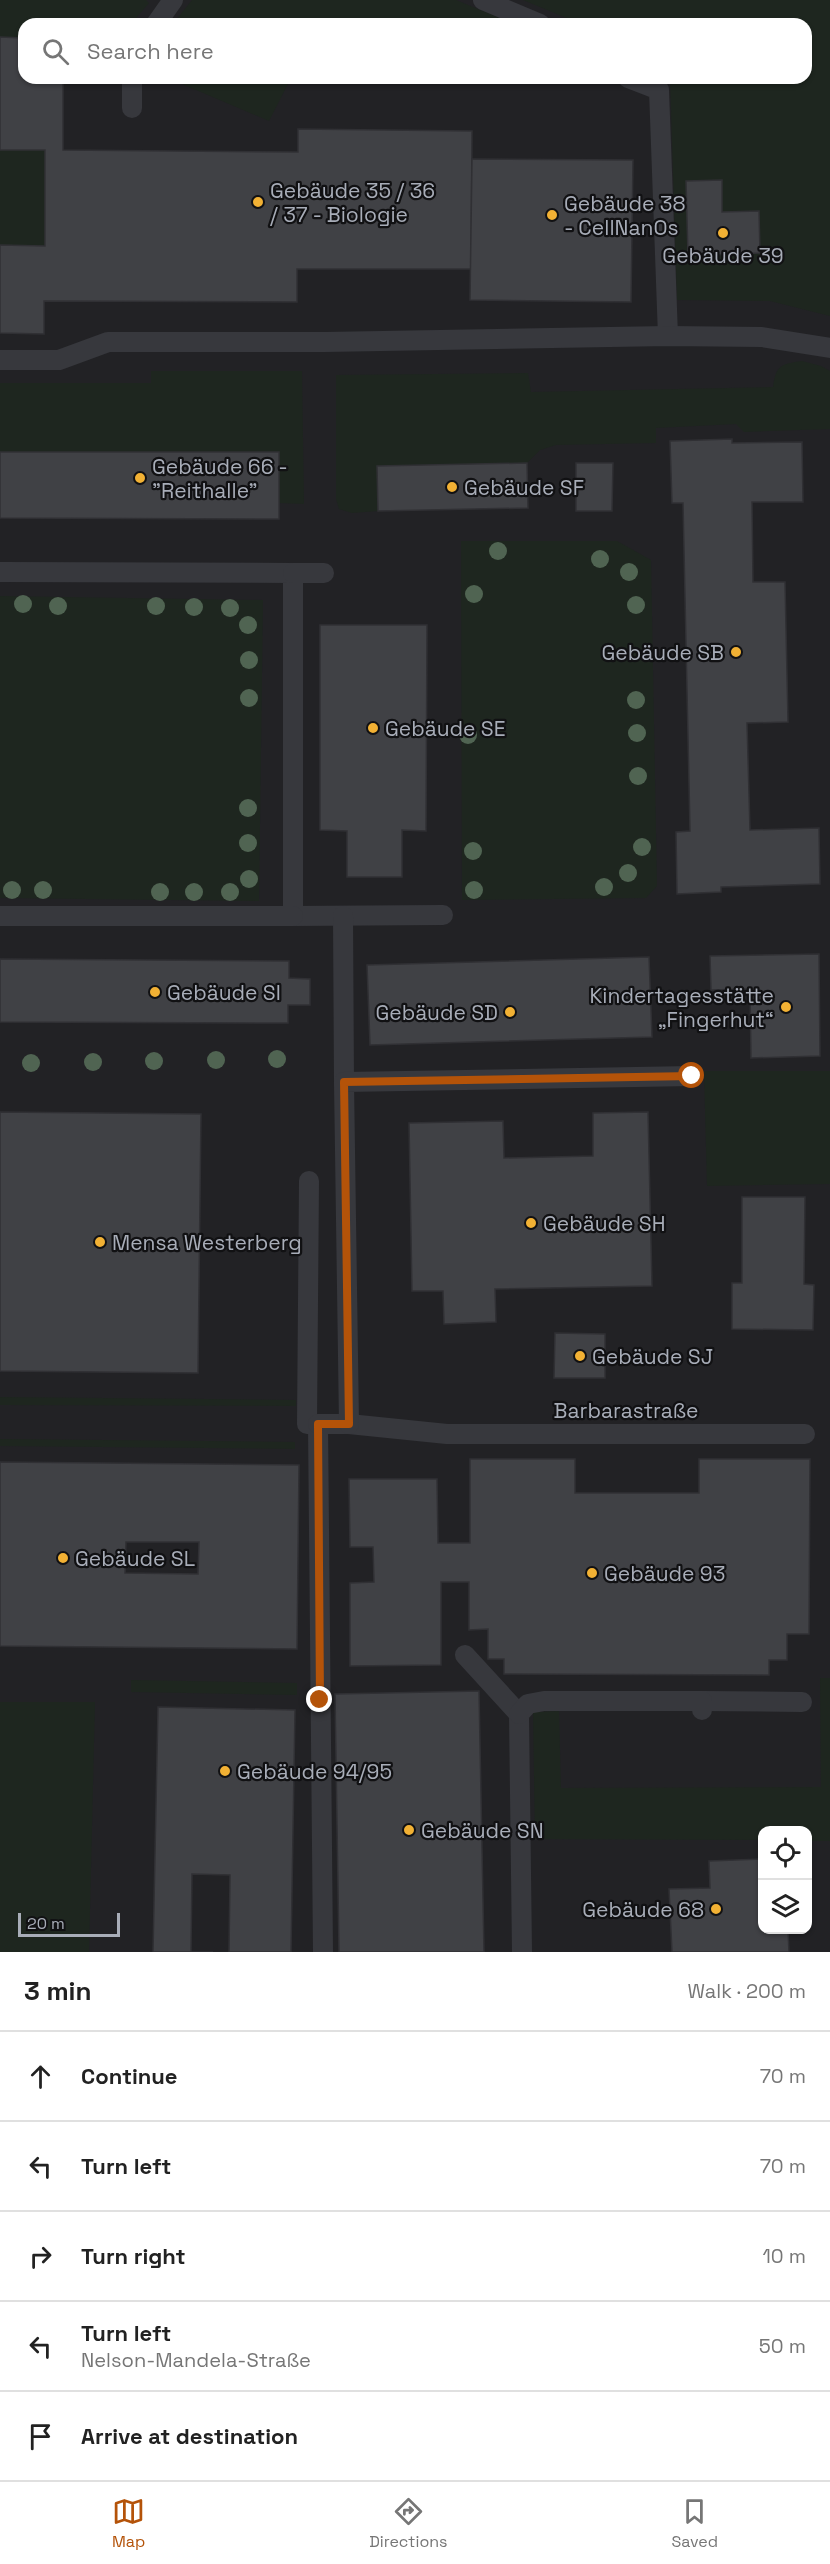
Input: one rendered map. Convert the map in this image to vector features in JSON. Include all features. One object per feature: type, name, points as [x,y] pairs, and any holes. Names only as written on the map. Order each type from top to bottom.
[{"type":"lane","points":[[160,18],[173,0]]},
{"type":"lane","points":[[483,0],[526,18]]},
{"type":"lane","points":[[132,84],[132,108]]},
{"type":"lane","points":[[644,84],[659,90],[668,336]]},
{"type":"lane","points":[[0,360],[59,360],[108,342],[325,342],[668,336],[762,338],[830,348]]},
{"type":"lane","points":[[0,572],[324,573]]},
{"type":"lane","points":[[293,573],[293,916]]},
{"type":"lane","points":[[0,916],[443,915]]},
{"type":"lane","points":[[343,916],[349,1424]]},
{"type":"lane","points":[[344,1082],[692,1076]]},
{"type":"lane","points":[[309,1181],[323,1952]]},
{"type":"lane","name":"Barbarastraße","points":[[313,1424],[349,1424],[447,1434],[805,1434]]},
{"type":"lane","points":[[465,1655],[519,1714],[522,1952]]},
{"type":"lane","points":[[519,1714],[528,1704],[544,1701],[702,1706],[802,1702]]},
{"type":"shaded area","points":[[0,0],[771,0],[826,11],[830,106],[830,1952],[0,1952]]},
{"type":"shaded area","points":[[0,0],[146,0],[149,3],[136,18],[18,18],[18,38],[0,37]]},
{"type":"shaded area","points":[[192,0],[456,0],[500,18],[178,18]]},
{"type":"shaded area","points":[[523,0],[830,0],[830,316],[770,301],[677,300],[670,84],[812,84],[812,18],[566,18]]},
{"type":"shaded area","points":[[182,84],[288,84],[269,121]]},
{"type":"shaded area","points":[[0,150],[45,150],[45,246],[0,245]]},
{"type":"shaded area","points":[[802,361],[830,371],[830,429],[744,432],[736,424],[656,428],[656,443],[556,445],[540,450],[527,463],[377,466],[378,511],[352,513],[339,509],[336,499],[336,375],[528,373],[531,392],[773,387],[776,374],[781,367]]},
{"type":"shaded area","points":[[151,371],[302,371],[304,504],[279,503],[279,452],[0,452],[0,383],[151,383]]},
{"type":"shaded area","points":[[461,541],[617,541],[651,560],[657,886],[646,898],[462,900]]},
{"type":"shaded area","points":[[0,596],[263,600],[259,901],[0,898]]},
{"type":"shaded area","points":[[704,1071],[830,1071],[830,1184],[707,1186]]},
{"type":"shaded area","points":[[0,1397],[296,1400],[296,1406],[0,1405]]},
{"type":"shaded area","points":[[0,1439],[295,1442],[295,1449],[0,1446]]},
{"type":"shaded area","points":[[820,1678],[830,1678],[830,1841],[812,1841],[812,1826],[758,1826],[758,1840],[535,1839],[533,1712],[559,1711],[561,1788],[821,1787]]},
{"type":"shaded area","points":[[131,1680],[297,1683],[297,1695],[131,1692]]},
{"type":"shaded area","points":[[0,1702],[95,1702],[89,1952],[0,1952]]},
{"type":"building","name":"Gebäude 35 / 36 / 37 - Biologie","points":[[0,37],[18,38],[18,84],[63,84],[63,150],[298,152],[298,129],[472,131],[471,269],[297,269],[297,302],[44,301],[44,334],[0,333],[0,245],[45,246],[45,150],[0,150]]},
{"type":"building","name":"Gebäude 38 - CellNanOs","points":[[472,159],[633,160],[631,302],[470,300]]},
{"type":"building","name":"Gebäude 39","points":[[722,180],[722,212],[759,211],[760,253],[688,256],[686,181]]},
{"type":"building","name":"Gebäude SB","points":[[732,439],[732,443],[802,442],[803,502],[752,502],[753,582],[785,582],[788,722],[747,723],[750,830],[819,828],[820,884],[721,887],[721,892],[677,894],[676,832],[690,831],[683,503],[672,503],[670,441]]},
{"type":"building","name":"Gebäude 66 - \"Reithalle\"","points":[[0,452],[279,452],[279,519],[0,518]]},
{"type":"building","name":"Gebäude SF","points":[[527,463],[528,508],[378,511],[377,466]]},
{"type":"building","points":[[576,463],[613,463],[612,511],[576,511]]},
{"type":"building","name":"Gebäude SE","points":[[320,625],[427,625],[426,831],[402,830],[402,877],[347,877],[347,831],[320,830]]},
{"type":"building","points":[[819,954],[820,1056],[751,1058],[750,989],[711,990],[710,956]]},
{"type":"building","name":"Gebäude SD","points":[[649,957],[652,1037],[370,1045],[367,965]]},
{"type":"building","name":"Gebäude SI","points":[[0,959],[289,961],[289,978],[310,979],[310,1005],[288,1005],[288,1023],[0,1022]]},
{"type":"building","name":"Mensa Westerberg","points":[[0,1112],[201,1114],[198,1373],[0,1371]]},
{"type":"building","name":"Gebäude SH","points":[[648,1112],[652,1286],[495,1289],[496,1322],[444,1324],[443,1291],[412,1291],[409,1123],[503,1121],[504,1158],[593,1156],[593,1113]]},
{"type":"building","points":[[742,1197],[805,1197],[804,1284],[814,1285],[813,1330],[732,1329],[732,1283],[742,1283]]},
{"type":"building","name":"Gebäude SJ","points":[[555,1333],[605,1334],[605,1378],[554,1378]]},
{"type":"building","name":"Gebäude 93","points":[[470,1459],[575,1459],[575,1493],[699,1493],[699,1459],[810,1459],[809,1634],[787,1634],[787,1660],[769,1660],[769,1675],[504,1674],[504,1659],[488,1659],[488,1629],[469,1630],[469,1582],[441,1582],[441,1665],[350,1666],[350,1583],[374,1582],[373,1547],[350,1547],[349,1479],[437,1479],[438,1543],[470,1543]]},
{"type":"building","name":"Gebäude SL","points":[[0,1462],[299,1465],[297,1649],[0,1646]],"holes":[[[126,1542],[199,1542],[198,1574],[125,1573]]]},
{"type":"building","name":"Gebäude SN","points":[[479,1691],[484,1952],[339,1952],[335,1694]]},
{"type":"building","name":"Gebäude 94/95","points":[[158,1707],[295,1710],[291,1952],[229,1952],[230,1875],[192,1874],[191,1952],[153,1952]]},
{"type":"building","name":"Gebäude 68","points":[[758,1859],[758,1934],[788,1934],[789,1952],[672,1952],[669,1889],[710,1888],[709,1861]]},
{"type":"place","name":"Gebäude 35 / 36 / 37 - Biologie","points":[[258,202]]},
{"type":"place","name":"Gebäude 38 - CellNanOs","points":[[552,215]]},
{"type":"place","name":"Gebäude 39","points":[[723,233]]},
{"type":"place","name":"Gebäude 66 - \"Reithalle\"","points":[[140,478]]},
{"type":"place","name":"Gebäude SF","points":[[452,487]]},
{"type":"place","name":"Gebäude SB","points":[[736,652]]},
{"type":"place","name":"Gebäude SE","points":[[373,728]]},
{"type":"place","name":"Gebäude SI","points":[[155,992]]},
{"type":"place","name":"Kindertagesstätte „Fingerhut“","points":[[786,1007]]},
{"type":"place","name":"Gebäude SD","points":[[510,1012]]},
{"type":"place","name":"Gebäude SH","points":[[531,1223]]},
{"type":"place","name":"Mensa Westerberg","points":[[100,1242]]},
{"type":"place","name":"Gebäude SJ","points":[[580,1356]]},
{"type":"place","name":"Gebäude SL","points":[[63,1558]]},
{"type":"place","name":"Gebäude 93","points":[[592,1573]]},
{"type":"place","name":"Gebäude 94/95","points":[[225,1771]]},
{"type":"place","name":"Gebäude SN","points":[[409,1830]]},
{"type":"place","name":"Gebäude 68","points":[[716,1909]]},
{"type":"route","points":[[320,1700],[318,1424],[349,1424],[344,1082],[692,1076]]}]
